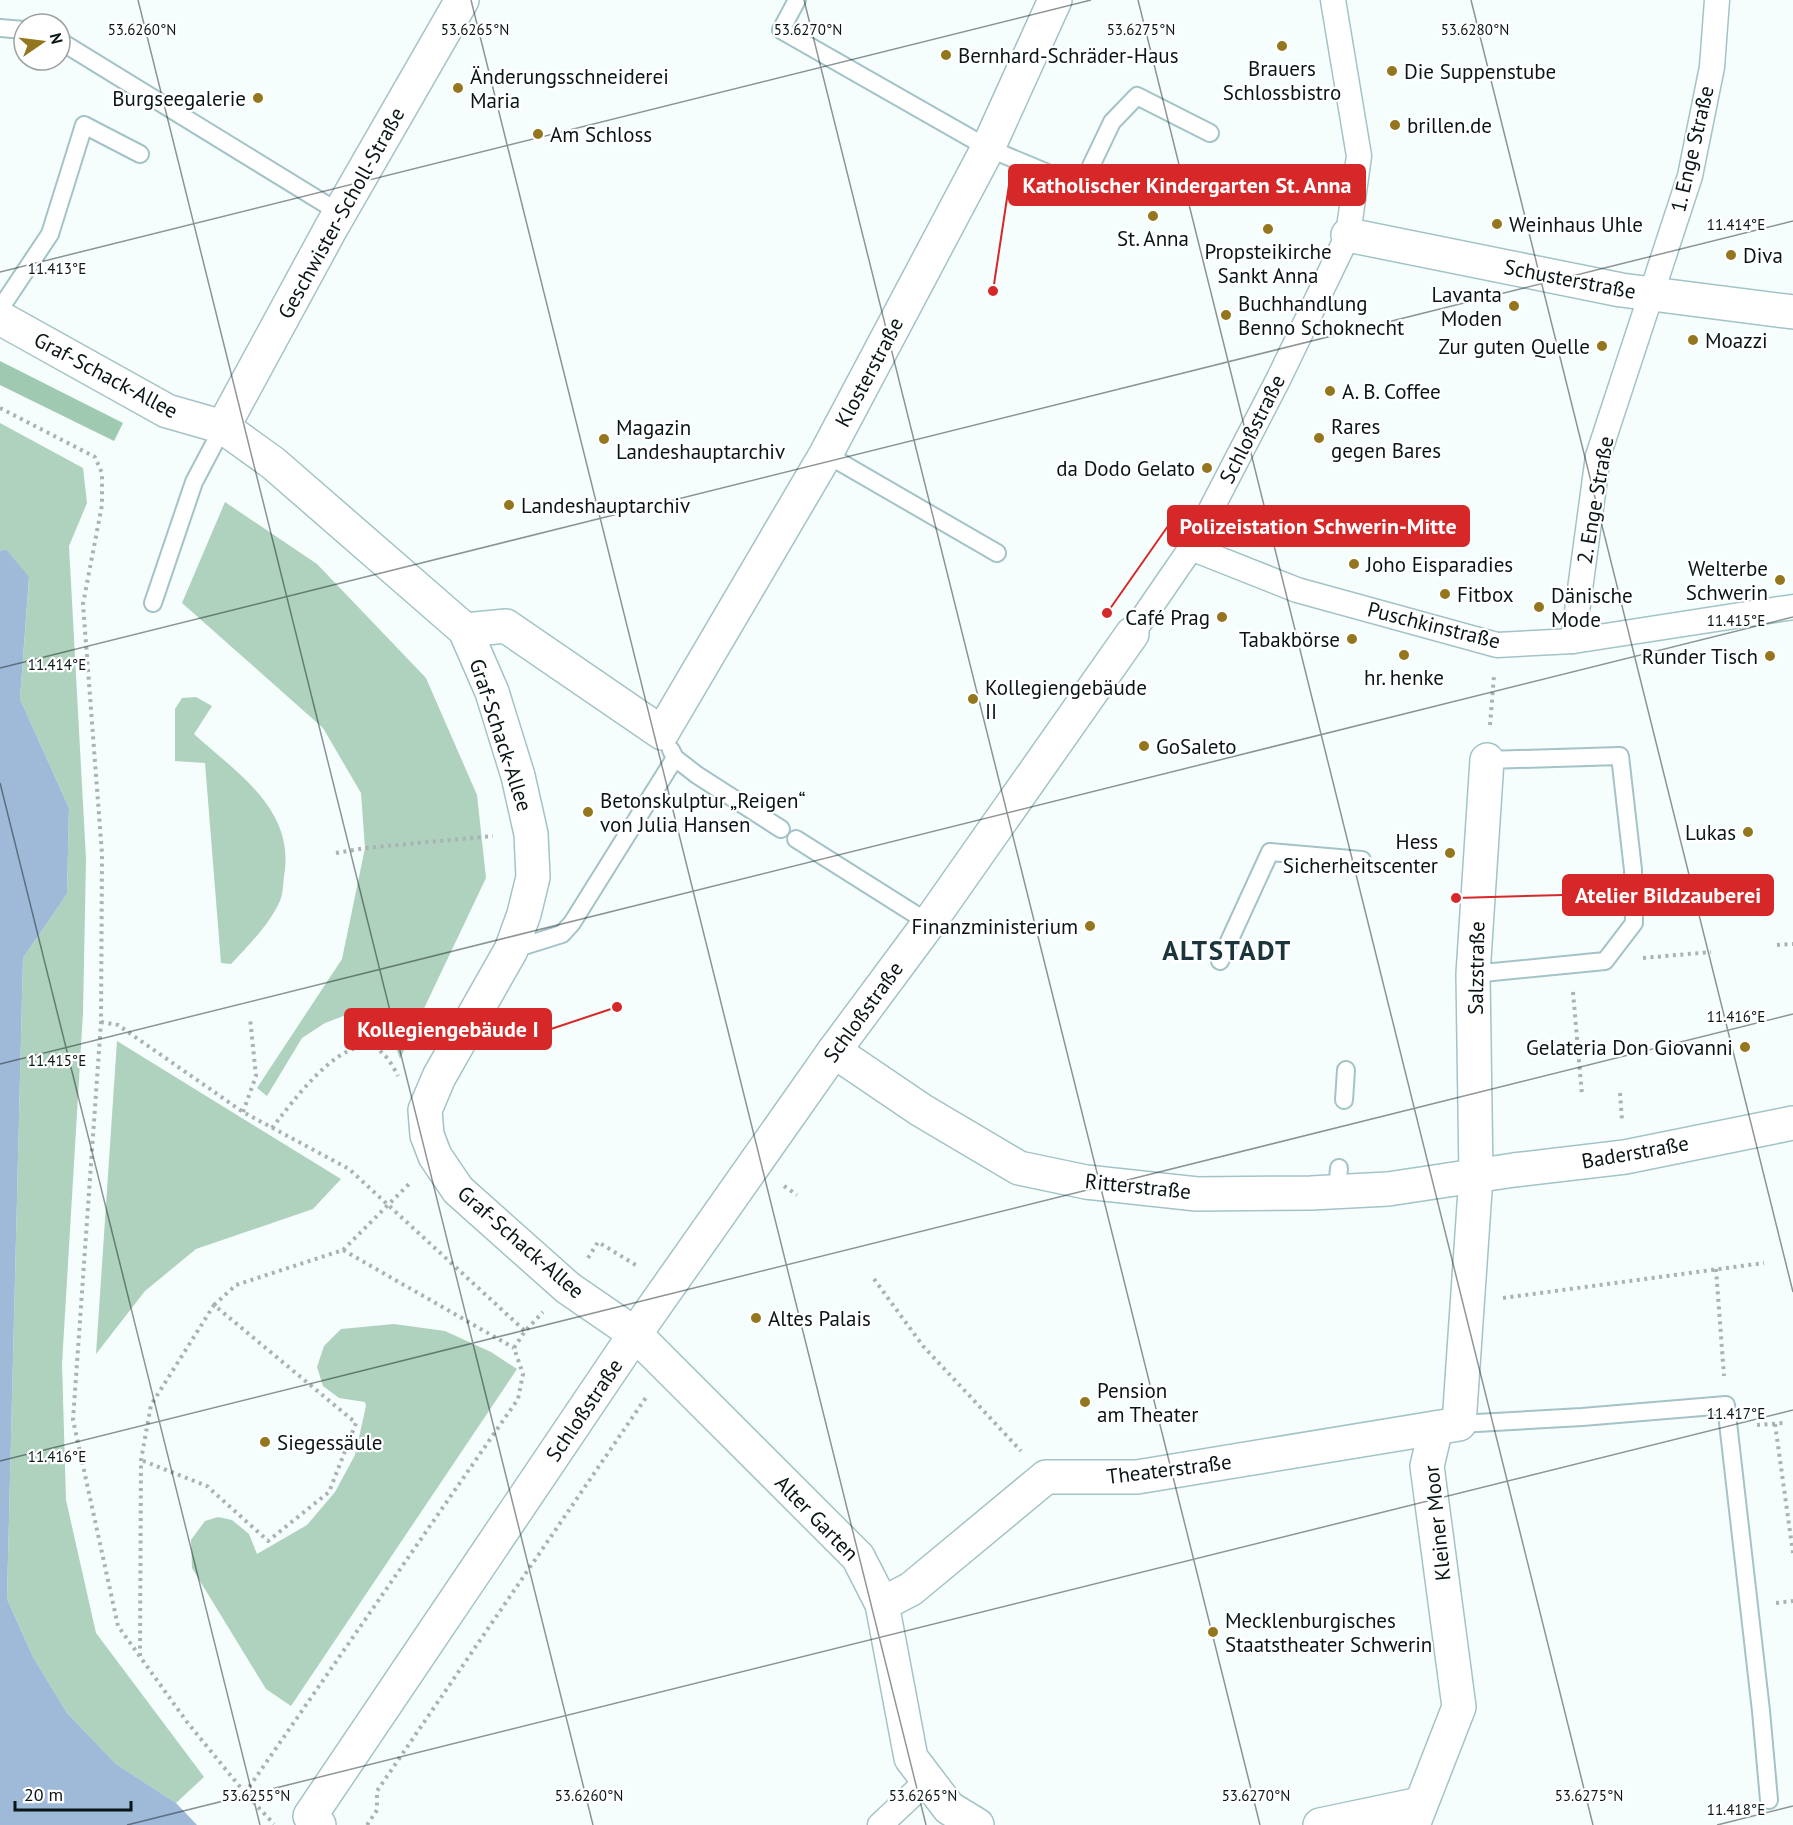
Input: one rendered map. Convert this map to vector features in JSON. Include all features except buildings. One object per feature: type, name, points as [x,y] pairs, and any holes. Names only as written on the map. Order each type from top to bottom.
[{"type":"street","name":"Geschwister-Scholl-Straße","points":[[223,427],[340,213],[462,0]]},
{"type":"street","name":"Klosterstraße","points":[[668,746],[988,148],[1055,0]]},
{"type":"street","name":"Schloßstraße","points":[[311,1822],[635,1334],[834,1051],[929,923],[1191,548],[1278,380],[1348,236],[1359,156],[1333,0]]},
{"type":"street","name":"1. Enge Straße","points":[[1651,294],[1690,176],[1712,67],[1717,0]]},
{"type":"street","name":"Schusterstraße","points":[[1348,236],[1621,290],[1793,312]]},
{"type":"street","name":"2. Enge Straße","points":[[1573,640],[1598,456],[1651,294]]},
{"type":"street","name":"Graf-Schack-Allee","points":[[0,318],[167,411],[223,427],[273,463],[465,630],[492,692],[518,776],[531,834],[533,877],[524,914],[511,950],[439,1077],[425,1110],[427,1135],[435,1155],[458,1190],[568,1288],[635,1334]]},
{"type":"street","name":"Puschkinstraße","points":[[1191,548],[1297,590],[1497,645],[1573,640],[1793,607]]},
{"type":"street","name":"Graf-Schack-Allee","points":[[465,630],[506,626],[668,746]]},
{"type":"street","name":"Salzstraße","points":[[1476,1176],[1473,974],[1487,760]]},
{"type":"street","name":"Ritterstraße","points":[[834,1051],[921,1110],[1019,1168],[1086,1182],[1197,1194],[1338,1179],[1388,1190],[1476,1176]]},
{"type":"street","name":"Baderstraße","points":[[1476,1176],[1625,1156],[1793,1123]]},
{"type":"street","name":"Kleiner Moor","points":[[1417,1814],[1459,1707],[1427,1466],[1448,1426],[1467,1303],[1476,1176]]},
{"type":"street","name":"Alter Garten","points":[[635,1334],[858,1557],[882,1604],[911,1758],[952,1816],[977,1825]]},
{"type":"street","name":"Theaterstraße","points":[[1046,1478],[1137,1477],[1448,1426]]},
{"type":"street","points":[[882,1604],[911,1589],[1046,1478]]},
{"type":"street","points":[[880,1825],[928,1780]]},
{"type":"street","points":[[1320,1825],[1417,1814]]},
{"type":"lane","points":[[797,0],[781,30],[988,148],[1087,191],[1112,122],[1137,96],[1210,133]]},
{"type":"lane","points":[[72,48],[340,213]]},
{"type":"lane","points":[[0,309],[50,234],[84,125],[140,154]]},
{"type":"lane","points":[[153,603],[194,482],[223,427]]},
{"type":"lane","points":[[826,454],[997,553]]},
{"type":"lane","points":[[511,950],[562,934],[572,923],[668,746],[697,775],[781,829]]},
{"type":"lane","points":[[1473,974],[1605,962],[1634,922],[1633,870],[1620,756],[1487,760]]},
{"type":"lane","points":[[796,839],[929,923]]},
{"type":"lane","points":[[1220,961],[1270,852],[1362,860]]},
{"type":"lane","points":[[1344,1101],[1346,1070]]},
{"type":"lane","points":[[1448,1426],[1726,1405],[1769,1800]]},
{"type":"path","points":[[0,408],[95,457],[102,473],[102,505],[82,604],[102,854],[101,1022],[73,1420],[118,1626],[187,1722],[271,1820],[268,1825]]},
{"type":"path","points":[[1487,760],[1497,645]]},
{"type":"path","points":[[336,853],[365,848],[531,834]]},
{"type":"path","points":[[1777,945],[1793,944]]},
{"type":"path","points":[[1605,962],[1711,952]]},
{"type":"path","points":[[1571,965],[1582,1095]]},
{"type":"path","points":[[243,1112],[248,1092],[256,1076],[250,1018]]},
{"type":"path","points":[[101,1022],[118,1025],[243,1112],[349,1169],[525,1331],[514,1348]]},
{"type":"path","points":[[272,1128],[305,1087],[346,1050],[360,1046],[376,1048],[391,1062],[402,1082]]},
{"type":"path","points":[[140,1656],[141,1460],[151,1405],[214,1305],[236,1285],[343,1250],[388,1207],[435,1155]]},
{"type":"path","points":[[245,1792],[518,1399],[523,1374],[514,1348],[343,1250]]},
{"type":"path","points":[[1467,1303],[1764,1263]]},
{"type":"path","points":[[1716,1269],[1726,1405]]},
{"type":"path","points":[[874,1279],[924,1346],[1046,1478]]},
{"type":"path","points":[[141,1460],[207,1486],[268,1541],[329,1492],[356,1423],[214,1305]]},
{"type":"path","points":[[367,1825],[377,1810],[377,1791],[667,1365]]},
{"type":"path","points":[[1775,1424],[1793,1554]]},
{"type":"green space","points":[[0,361],[123,423],[114,441],[0,385]]},
{"type":"green space","points":[[0,423],[83,468],[87,503],[69,546],[86,859],[83,1013],[62,1364],[66,1500],[96,1633],[204,1777],[176,1803],[116,1764],[67,1713],[33,1657],[7,1599],[23,958],[67,894],[69,808],[20,699],[29,578],[6,549],[0,551]]},
{"type":"green space","points":[[225,502],[317,564],[426,678],[477,795],[486,878],[400,1059],[393,1040],[380,1020],[354,1012],[325,1023],[302,1038],[267,1096],[257,1088],[342,959],[365,848],[361,793],[323,728],[182,603]]},
{"type":"green space","points":[[196,697],[212,706],[194,734],[260,795],[281,831],[285,853],[283,890],[279,903],[263,928],[231,964],[221,963],[205,763],[175,761],[175,709],[182,698]]},
{"type":"green space","points":[[117,1041],[341,1179],[313,1209],[196,1249],[145,1291],[96,1354]]},
{"type":"green space","points":[[394,1324],[445,1331],[491,1352],[517,1369],[291,1706],[266,1689],[192,1568],[191,1540],[205,1521],[218,1517],[232,1520],[249,1534],[257,1554],[307,1525],[335,1492],[355,1455],[366,1406],[365,1402],[339,1398],[323,1386],[317,1367],[324,1346],[341,1329]]},
{"type":"water","points":[[6,549],[29,577],[20,699],[69,808],[67,894],[23,958],[7,1599],[33,1657],[67,1713],[116,1764],[176,1803],[197,1825],[0,1825],[0,551]]},
{"type":"place","name":"Brauers Schlossbistro","points":[[1282,46]]},
{"type":"place","name":"Bernhard-Schräder-Haus","points":[[946,55]]},
{"type":"place","name":"Die Suppenstube","points":[[1392,71]]},
{"type":"place","name":"Änderungsschneiderei Maria","points":[[458,88]]},
{"type":"place","name":"Burgseegalerie","points":[[258,98]]},
{"type":"place","name":"brillen.de","points":[[1395,125]]},
{"type":"place","name":"Am Schloss","points":[[538,134]]},
{"type":"place","name":"St. Anna","points":[[1153,216]]},
{"type":"place","name":"Weinhaus Uhle","points":[[1497,224]]},
{"type":"place","name":"Propsteikirche Sankt Anna","points":[[1268,229]]},
{"type":"place","name":"Diva","points":[[1731,255]]},
{"type":"place","name":"Katholischer Kindergarten St. Anna","points":[[993,291]]},
{"type":"place","name":"Lavanta Moden","points":[[1514,306]]},
{"type":"place","name":"Buchhandlung Benno Schoknecht","points":[[1226,315]]},
{"type":"place","name":"Moazzi","points":[[1693,340]]},
{"type":"place","name":"Zur guten Quelle","points":[[1602,346]]},
{"type":"place","name":"A. B. Coffee","points":[[1330,391]]},
{"type":"place","name":"Rares gegen Bares","points":[[1319,438]]},
{"type":"place","name":"Magazin Landeshauptarchiv","points":[[604,439]]},
{"type":"place","name":"da Dodo Gelato","points":[[1207,468]]},
{"type":"place","name":"Landeshauptarchiv","points":[[509,505]]},
{"type":"place","name":"Joho Eisparadies","points":[[1354,564]]},
{"type":"place","name":"Welterbe Schwerin","points":[[1780,580]]},
{"type":"place","name":"Fitbox","points":[[1445,594]]},
{"type":"place","name":"Dänische Mode","points":[[1539,607]]},
{"type":"place","name":"Polizeistation Schwerin-Mitte","points":[[1107,613]]},
{"type":"place","name":"Café Prag","points":[[1222,617]]},
{"type":"place","name":"Tabakbörse","points":[[1352,639]]},
{"type":"place","name":"hr. henke","points":[[1404,655]]},
{"type":"place","name":"Runder Tisch","points":[[1770,656]]},
{"type":"place","name":"Kollegiengebäude II","points":[[973,699]]},
{"type":"place","name":"GoSaleto","points":[[1144,746]]},
{"type":"place","name":"Betonskulptur „Reigen“ von Julia Hansen","points":[[588,812]]},
{"type":"place","name":"Lukas","points":[[1748,832]]},
{"type":"place","name":"Hess Sicherheitscenter","points":[[1450,853]]},
{"type":"place","name":"Atelier Bildzauberei","points":[[1456,898]]},
{"type":"place","name":"Finanzministerium","points":[[1090,926]]},
{"type":"place","name":"Kollegiengebäude I","points":[[617,1007]]},
{"type":"place","name":"Gelateria Don Giovanni","points":[[1745,1047]]},
{"type":"place","name":"Altes Palais","points":[[756,1318]]},
{"type":"place","name":"Pension am Theater","points":[[1085,1402]]},
{"type":"place","name":"Siegessäule","points":[[265,1442]]},
{"type":"place","name":"Mecklenburgisches Staatstheater Schwerin","points":[[1213,1632]]},
{"type":"district","name":"ALTSTADT","points":[[1227,950]]}]
